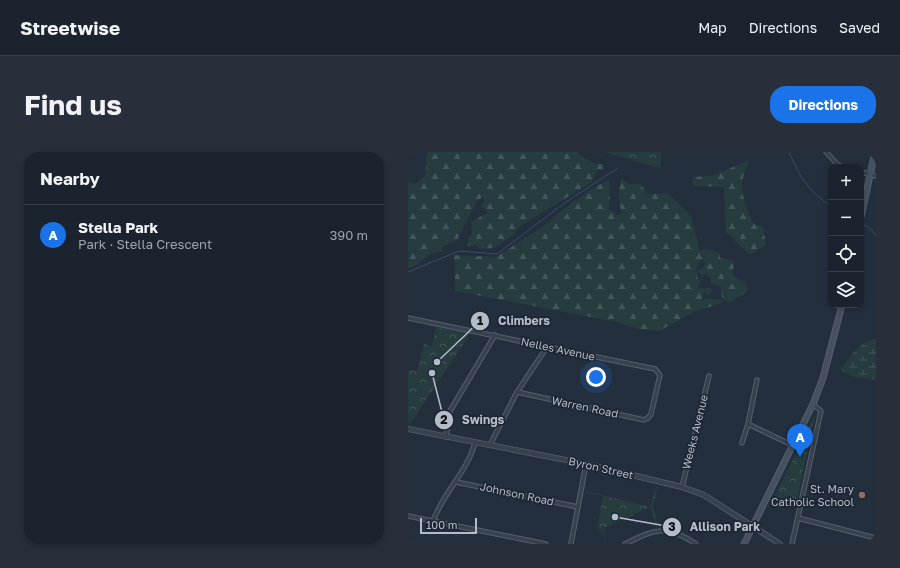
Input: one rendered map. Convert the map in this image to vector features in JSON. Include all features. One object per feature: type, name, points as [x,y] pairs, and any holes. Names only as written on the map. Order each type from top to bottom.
[{"type":"main road","points":[[864,203],[875,152]]},
{"type":"main road","points":[[744,544],[813,404],[829,362],[841,308]]},
{"type":"street","points":[[826,152],[837,164]]},
{"type":"street","points":[[864,173],[876,176]]},
{"type":"street","name":"Nelles Avenue","points":[[408,318],[655,369],[660,373],[651,414]]},
{"type":"street","points":[[446,436],[450,411],[495,335]]},
{"type":"street","points":[[490,445],[517,392],[547,347]]},
{"type":"street","name":"Weeks Avenue","points":[[682,487],[709,376]]},
{"type":"street","points":[[742,443],[758,380]]},
{"type":"street","name":"Warren Road","points":[[517,392],[644,420],[651,414]]},
{"type":"street","points":[[792,544],[821,411],[813,404]]},
{"type":"street","points":[[748,424],[792,445]]},
{"type":"street","name":"Byron Street","points":[[408,429],[586,464],[682,487],[704,495],[780,544]]},
{"type":"street","points":[[433,521],[436,511],[470,460],[475,443]]},
{"type":"street","points":[[571,544],[586,464]]},
{"type":"street","name":"Johnson Road","points":[[456,482],[578,507]]},
{"type":"street","points":[[408,516],[534,543],[546,544]]},
{"type":"street","points":[[798,518],[876,538]]},
{"type":"street","points":[[625,544],[648,532],[659,530],[685,536],[696,544]]},
{"type":"green space","points":[[427,152],[578,152],[578,154],[595,164],[604,164],[603,170],[597,170],[592,182],[519,227],[513,235],[495,248],[480,249],[475,244],[473,246],[468,246],[468,240],[472,233],[471,222],[487,213],[486,209],[480,207],[485,201],[482,197],[476,203],[457,240],[442,246],[443,252],[431,254],[417,264],[408,268],[408,182],[415,184],[425,176]]},
{"type":"green space","points":[[604,152],[662,152],[660,168]]},
{"type":"green space","points":[[750,160],[743,177],[742,192],[753,223],[763,227],[766,245],[750,255],[726,232],[724,187],[693,186],[693,177],[712,176]]},
{"type":"green space","points":[[622,179],[629,184],[641,184],[647,194],[667,193],[691,215],[699,250],[708,249],[720,253],[720,258],[734,261],[733,276],[746,283],[747,292],[729,303],[727,302],[721,295],[721,287],[710,283],[711,277],[707,277],[708,272],[704,275],[699,273],[698,270],[702,269],[706,264],[702,259],[696,268],[698,280],[700,279],[701,281],[698,288],[712,289],[712,291],[708,295],[704,292],[701,299],[721,299],[724,302],[692,313],[659,331],[638,329],[617,322],[455,291],[455,265],[453,255],[496,257],[545,225],[562,210],[596,186],[610,180],[609,209],[618,215],[622,213],[619,188]]},
{"type":"green space","points":[[436,327],[470,334],[410,424],[408,423],[408,370],[417,371],[424,344],[432,346]]},
{"type":"green space","points":[[876,339],[876,380],[855,377],[843,372],[841,369],[860,346]]},
{"type":"green space","points":[[815,414],[796,505],[773,500]]},
{"type":"green space","points":[[656,487],[658,487],[653,507],[657,524],[656,525],[651,509],[649,508],[604,528],[605,544],[603,532],[597,530],[603,496],[586,493],[586,491],[650,507]]},
{"type":"waterway","points":[[789,152],[801,177],[810,188],[828,204]]},
{"type":"waterway","points":[[408,272],[459,251],[497,254],[566,202],[618,168]]},
{"type":"waterway","points":[[864,225],[876,235]]},
{"type":"place","name":"Climbers","points":[[437,362]]},
{"type":"place","name":"Swings","points":[[432,373]]},
{"type":"place","name":"Stella Park","points":[[800,457]]},
{"type":"place","name":"St. Mary Catholic School","points":[[862,495]]},
{"type":"place","name":"Allison Park","points":[[615,517]]}]
